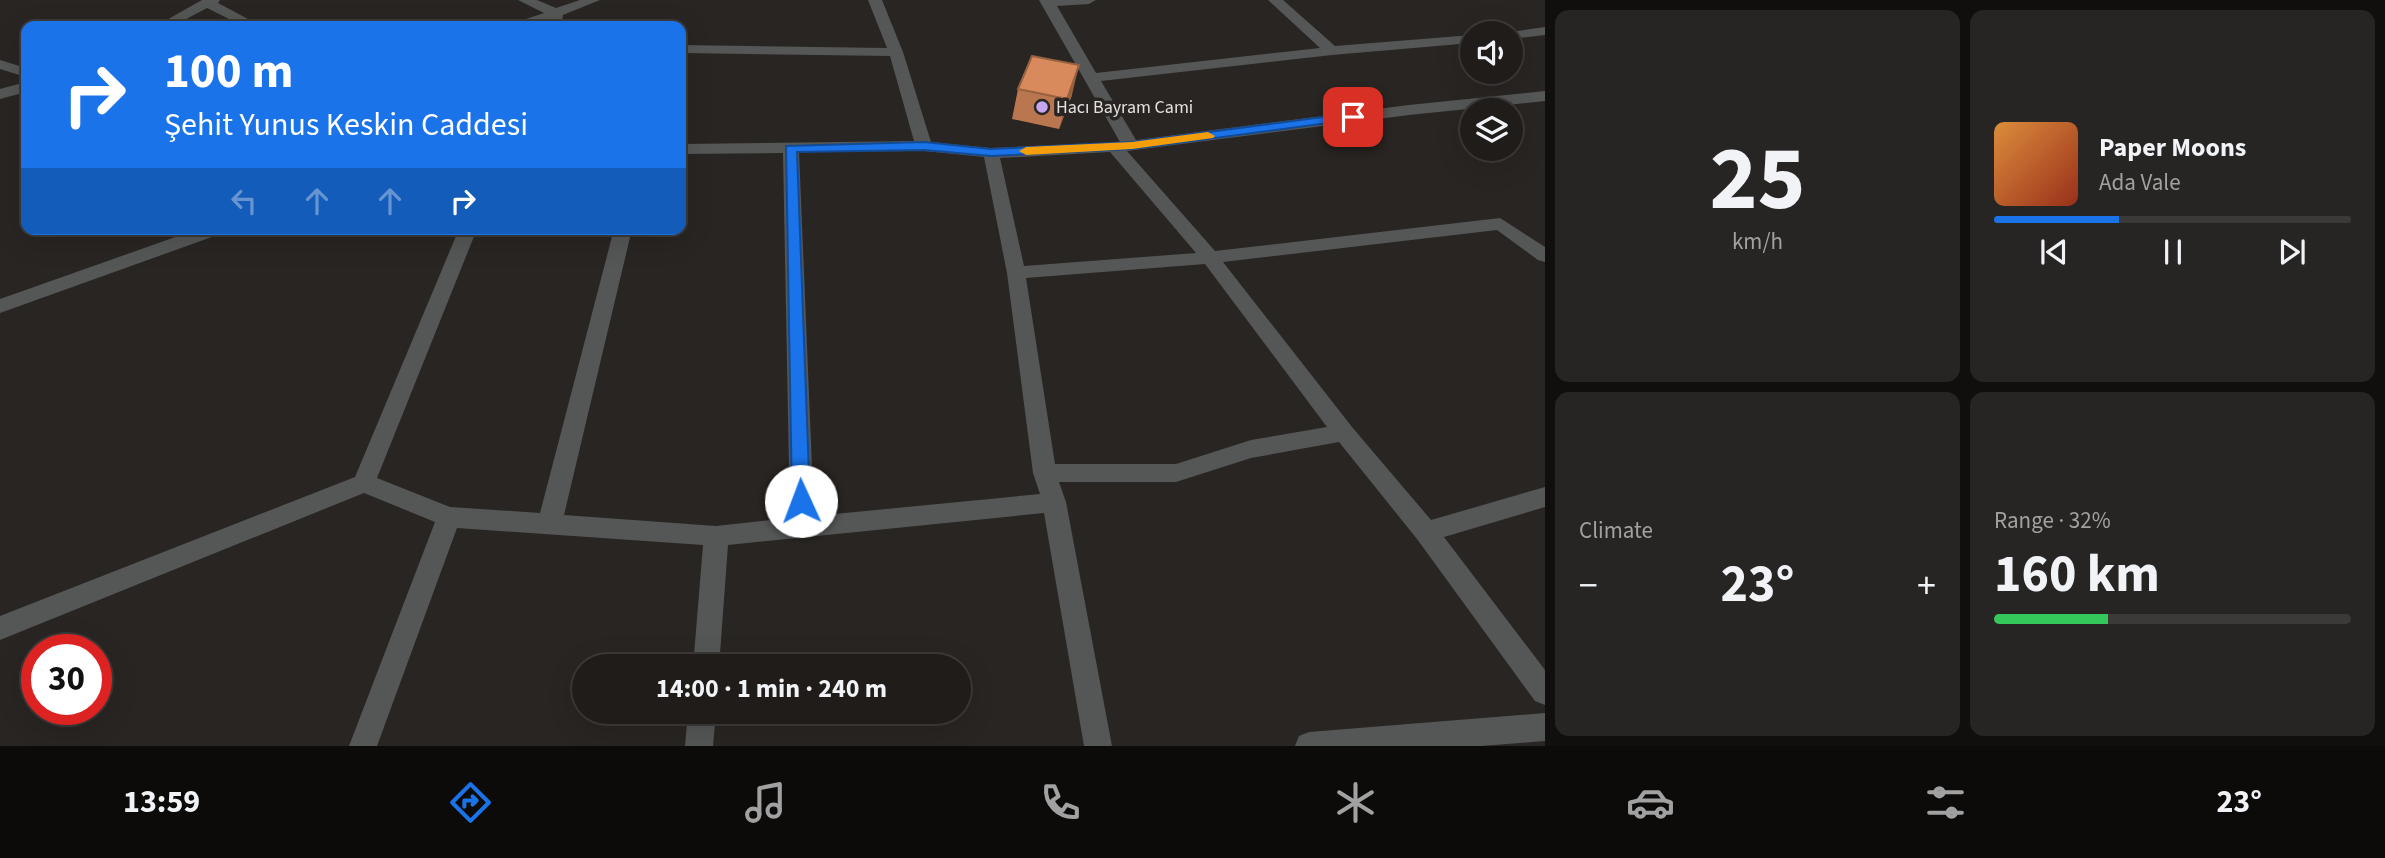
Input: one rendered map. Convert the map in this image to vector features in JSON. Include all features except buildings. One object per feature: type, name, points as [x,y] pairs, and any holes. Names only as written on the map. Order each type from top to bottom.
[{"type":"street","points":[[525,0],[555,20],[593,0]]},
{"type":"street","points":[[875,0],[896,52],[924,146]]},
{"type":"street","points":[[1089,0],[1047,1],[1091,78],[1123,146],[1344,433],[1426,532],[1545,692]]},
{"type":"street","points":[[1275,0],[1332,51]]},
{"type":"street","points":[[172,21],[210,1],[245,21]]},
{"type":"street","points":[[1523,34],[1545,31]]},
{"type":"street","points":[[1091,78],[1332,51],[1460,40]]},
{"type":"street","points":[[686,49],[896,52]]},
{"type":"street","points":[[0,64],[21,71]]},
{"type":"street","points":[[0,100],[14,90]]},
{"type":"street","points":[[686,149],[924,146],[991,153],[1123,146],[1545,96]]},
{"type":"street","points":[[791,148],[802,528]]},
{"type":"street","points":[[991,153],[1016,273],[1045,473],[1054,502],[1098,746]]},
{"type":"street","points":[[1016,273],[1210,258],[1500,224],[1545,255]]},
{"type":"street","points":[[0,306],[200,235]]},
{"type":"street","points":[[364,483],[466,235]]},
{"type":"street","points":[[549,526],[621,235]]},
{"type":"street","points":[[1045,473],[1176,472],[1251,449],[1344,433]]},
{"type":"street","points":[[0,628],[364,483],[449,517],[716,536],[1054,502]]},
{"type":"street","points":[[1426,532],[1545,497]]},
{"type":"street","points":[[362,746],[449,517]]},
{"type":"street","points":[[707,654],[716,536]]},
{"type":"street","points":[[699,746],[701,724]]},
{"type":"street","points":[[1309,746],[1545,727]]},
{"type":"slow traffic","points":[[1026,151],[1132,146],[1208,136]]},
{"type":"place","name":"Hacı Bayram Cami","points":[[1042,107]]},
{"type":"route","points":[[801,501],[791,148],[924,146],[991,153],[1132,146],[1353,117]]}]
